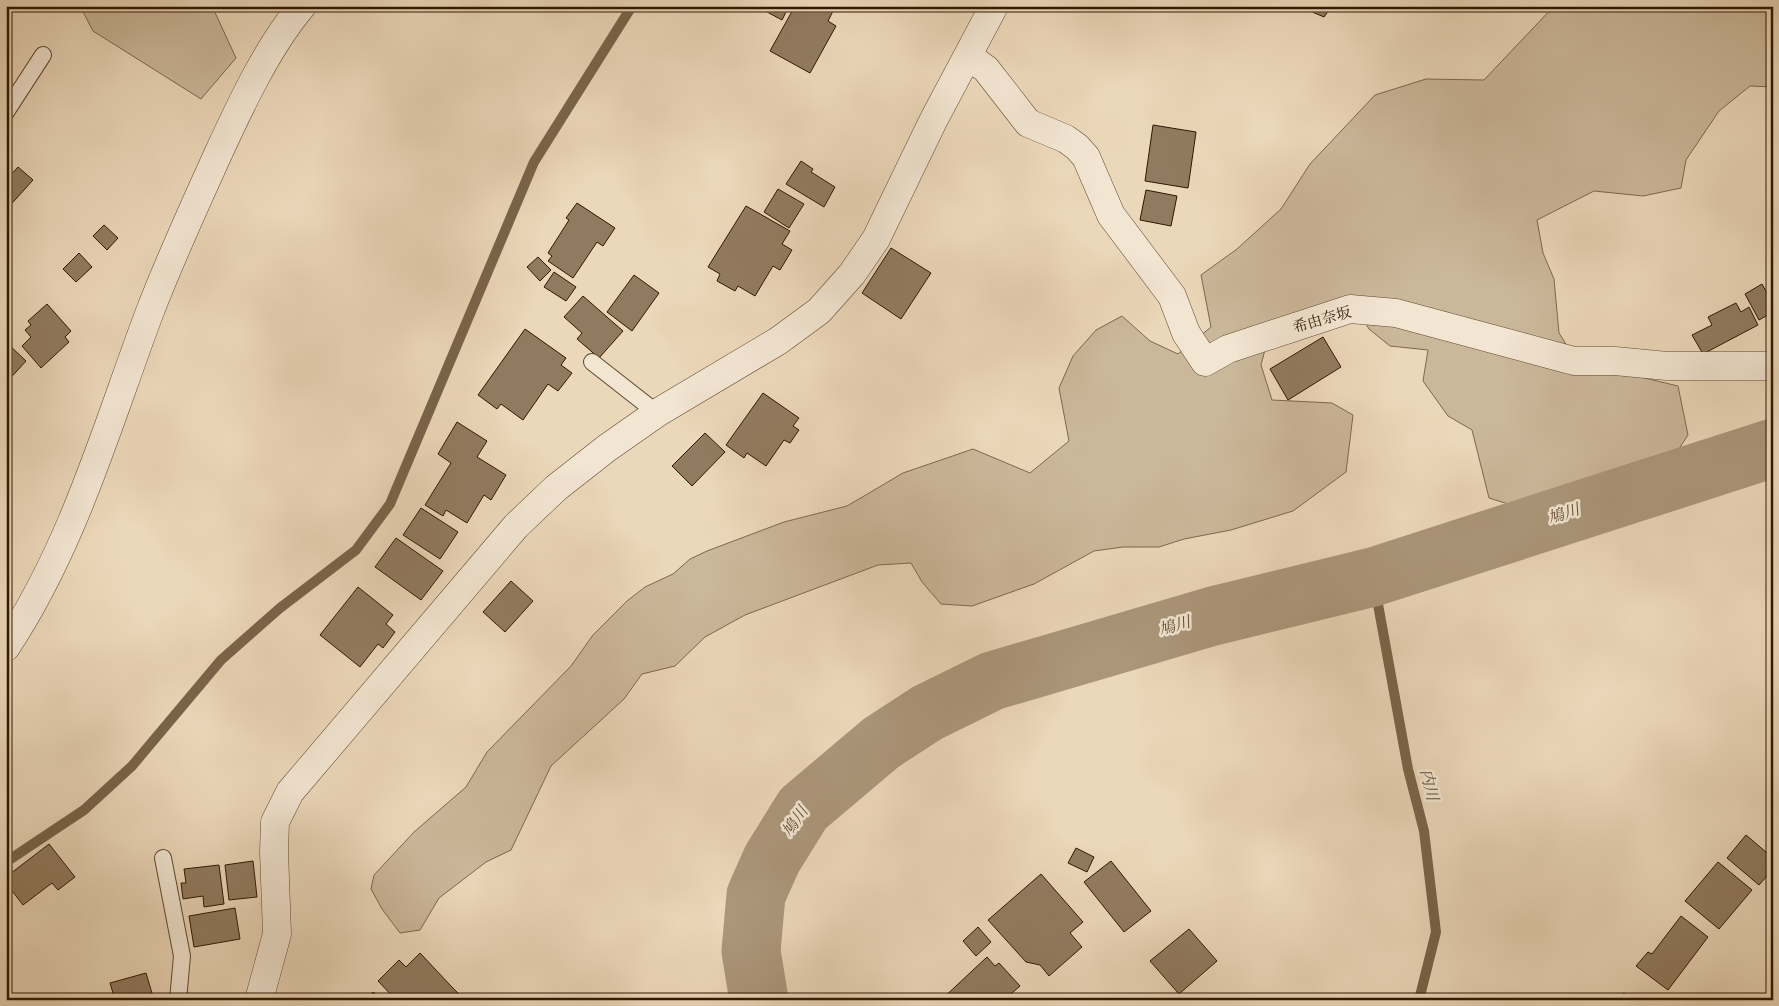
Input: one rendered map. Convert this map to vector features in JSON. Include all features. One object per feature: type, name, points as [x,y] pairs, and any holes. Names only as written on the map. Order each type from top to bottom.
[{"type":"street","points":[[6,647],[20,626],[74,518],[149,313],[185,226],[248,90],[302,6]]},
{"type":"street","points":[[259,1000],[277,934],[274,851],[276,822],[290,792],[516,526],[556,488],[657,413],[778,341],[819,311],[852,274],[876,239],[933,121],[994,6]]},
{"type":"street","name":"希由奈坂","points":[[968,56],[986,69],[1028,123],[1078,146],[1086,157],[1111,214],[1172,296],[1186,333],[1205,362],[1228,349],[1350,309],[1396,313],[1444,324],[1574,362],[1615,361],[1676,366],[1773,366]]},
{"type":"lane","points":[[6,112],[43,56]]},
{"type":"lane","points":[[592,362],[657,413]]},
{"type":"lane","points":[[163,858],[182,956],[178,1000]]},
{"type":"shaded area","points":[[80,6],[212,6],[236,58],[201,99],[93,31]]},
{"type":"shaded area","points":[[1554,6],[1773,6],[1773,87],[1750,86],[1719,111],[1686,160],[1681,188],[1643,196],[1594,191],[1537,220],[1543,253],[1554,279],[1559,333],[1584,373],[1624,373],[1678,386],[1688,435],[1669,464],[1629,475],[1572,498],[1524,509],[1489,498],[1472,430],[1448,416],[1423,381],[1428,350],[1390,346],[1369,329],[1351,298],[1272,323],[1261,365],[1272,400],[1332,403],[1353,415],[1346,472],[1293,511],[1231,530],[1184,539],[1159,547],[1123,547],[1094,551],[1034,584],[972,606],[941,604],[922,582],[911,563],[878,565],[745,615],[705,637],[675,666],[642,674],[624,699],[551,766],[511,850],[486,862],[439,898],[420,930],[400,933],[382,909],[371,889],[374,875],[414,832],[466,787],[487,752],[571,666],[593,635],[627,601],[645,587],[673,574],[690,559],[707,551],[784,522],[847,506],[903,473],[973,449],[1030,473],[1069,441],[1059,388],[1073,356],[1096,330],[1122,316],[1150,341],[1178,354],[1211,327],[1201,275],[1237,249],[1281,209],[1310,164],[1375,95],[1426,79],[1484,80]]},
{"type":"building","points":[[756,6],[789,6],[782,20]]},
{"type":"building","points":[[795,6],[835,7],[828,21],[836,26],[810,73],[770,51]]},
{"type":"building","points":[[1298,6],[1332,6],[1324,17]]},
{"type":"building","points":[[1153,125],[1196,132],[1188,188],[1145,181]]},
{"type":"building","points":[[801,161],[813,169],[811,172],[835,187],[824,207],[786,184]]},
{"type":"building","points":[[18,167],[33,180],[6,210],[6,180]]},
{"type":"building","points":[[778,189],[804,204],[789,228],[764,212]]},
{"type":"building","points":[[1146,190],[1177,196],[1171,226],[1140,220]]},
{"type":"building","points":[[577,203],[615,228],[603,246],[597,242],[573,278],[548,261],[552,256],[548,253],[569,220],[566,218]]},
{"type":"building","points":[[746,206],[790,231],[782,244],[792,250],[780,270],[773,266],[755,296],[738,286],[735,291],[717,281],[720,274],[708,267]]},
{"type":"building","points":[[104,225],[118,238],[107,250],[93,236]]},
{"type":"building","points":[[891,248],[931,273],[901,319],[862,293]]},
{"type":"building","points":[[79,253],[92,267],[76,282],[63,269]]},
{"type":"building","points":[[538,257],[551,270],[540,281],[527,267]]},
{"type":"building","points":[[554,272],[576,287],[566,301],[544,287]]},
{"type":"building","points":[[634,275],[659,293],[632,331],[607,312]]},
{"type":"building","points":[[1762,284],[1773,304],[1773,312],[1759,320],[1745,294]]},
{"type":"building","points":[[583,296],[623,331],[599,358],[577,339],[582,333],[564,317]]},
{"type":"building","points":[[1736,303],[1741,312],[1749,307],[1758,325],[1703,354],[1692,335],[1712,325],[1708,317]]},
{"type":"building","points":[[47,304],[71,331],[65,337],[69,342],[41,368],[22,346],[31,337],[25,330],[31,325],[28,321]]},
{"type":"building","points":[[525,329],[566,358],[561,365],[572,373],[558,391],[548,384],[523,420],[501,404],[497,409],[478,395]]},
{"type":"building","points":[[1323,337],[1341,367],[1288,400],[1270,369]]},
{"type":"building","points":[[6,342],[26,361],[6,383]]},
{"type":"building","points":[[763,393],[799,418],[793,426],[799,430],[790,443],[784,440],[766,466],[747,453],[744,458],[726,445]]},
{"type":"building","points":[[457,422],[487,441],[477,457],[506,475],[491,500],[484,495],[467,523],[446,510],[443,516],[425,505],[451,463],[438,454]]},
{"type":"building","points":[[705,433],[725,452],[692,486],[672,466]]},
{"type":"building","points":[[421,508],[458,532],[440,559],[403,535]]},
{"type":"building","points":[[396,538],[443,571],[421,600],[375,567]]},
{"type":"building","points":[[511,581],[533,601],[505,632],[483,612]]},
{"type":"building","points":[[358,587],[393,615],[386,624],[395,632],[383,648],[378,644],[360,667],[320,635]]},
{"type":"building","points":[[1746,835],[1773,858],[1773,869],[1759,885],[1727,858]]},
{"type":"building","points":[[49,844],[75,877],[58,890],[52,883],[23,905],[6,883],[6,877]]},
{"type":"building","points":[[1076,848],[1094,857],[1087,872],[1068,863]]},
{"type":"building","points":[[253,861],[257,897],[229,900],[225,865]]},
{"type":"building","points":[[1111,861],[1151,911],[1124,932],[1084,882]]},
{"type":"building","points":[[1718,862],[1752,890],[1719,929],[1685,901]]},
{"type":"building","points":[[219,865],[224,904],[204,907],[203,896],[183,899],[181,883],[186,883],[184,869]]},
{"type":"building","points":[[1041,874],[1083,922],[1070,933],[1082,947],[1049,976],[1040,965],[1026,962],[988,920]]},
{"type":"building","points":[[235,908],[240,939],[194,947],[189,916]]},
{"type":"building","points":[[1681,916],[1708,937],[1668,990],[1636,966],[1648,952],[1652,954]]},
{"type":"building","points":[[978,927],[991,942],[976,956],[963,941]]},
{"type":"building","points":[[1189,929],[1217,961],[1179,994],[1150,961]]},
{"type":"building","points":[[420,953],[465,1000],[396,1000],[378,981],[399,960],[406,967]]},
{"type":"building","points":[[987,957],[995,966],[999,963],[1020,986],[1004,1000],[941,1000]]},
{"type":"building","points":[[146,973],[154,1000],[115,1000],[110,983]]},
{"type":"building","points":[[373,992],[383,1000],[366,1000]]},
{"type":"building","points":[[1624,993],[1629,1000],[1615,1000]]},
{"type":"waterway","points":[[6,862],[84,810],[132,766],[221,660],[280,608],[356,550],[390,504],[534,162],[632,6]]},
{"type":"waterway","name":"鳩川","points":[[759,1000],[751,951],[756,895],[772,859],[803,809],[881,743],[927,713],[992,681],[1213,616],[1373,577],[1773,448]]},
{"type":"waterway","name":"内川","points":[[1373,577],[1408,769],[1424,831],[1436,932],[1419,1000]]}]
